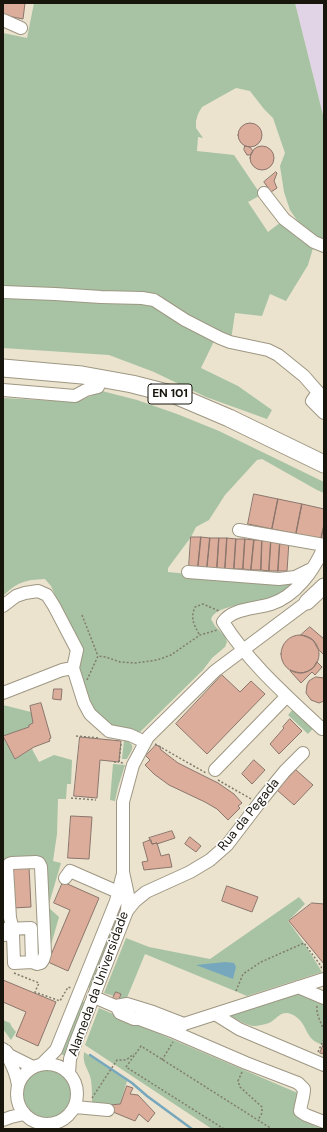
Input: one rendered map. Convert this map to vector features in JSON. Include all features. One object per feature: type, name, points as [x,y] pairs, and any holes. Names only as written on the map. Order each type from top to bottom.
[{"type":"highway","name":"EN 101","points":[[3,368],[82,375],[132,384],[175,395],[229,418],[324,464]]},
{"type":"highway","name":"EN 101","points":[[3,378],[98,387],[156,400],[189,411],[228,428],[324,474]]},
{"type":"main road","points":[[307,602],[324,586]]},
{"type":"main road","points":[[307,602],[324,591]]},
{"type":"street","points":[[3,20],[21,28]]},
{"type":"street","points":[[264,193],[284,219],[314,242],[324,246]]},
{"type":"street","points":[[3,292],[142,298],[154,300],[185,320],[220,338],[230,342],[268,350],[278,356],[304,376],[321,396],[312,401],[324,413]]},
{"type":"street","points":[[3,390],[75,396],[86,390],[98,387]]},
{"type":"street","points":[[239,530],[324,546],[318,560],[297,588],[284,598],[271,604],[234,613],[227,622],[243,650],[287,696],[323,728]]},
{"type":"street","points":[[188,572],[279,579],[295,577],[312,568]]},
{"type":"street","points":[[3,606],[16,596],[25,593],[38,591],[47,595],[77,650],[73,668],[84,703],[90,714],[109,730],[146,741]]},
{"type":"street","points":[[125,886],[124,802],[134,765],[148,737],[215,671],[307,602]]},
{"type":"street","points":[[3,693],[62,670],[73,668]]},
{"type":"street","points":[[211,773],[287,696]]},
{"type":"street","name":"Rua da Pegada","points":[[146,892],[190,872],[210,860],[227,846],[285,771],[303,753]]},
{"type":"street","points":[[30,862],[35,869],[35,882],[42,895],[45,954],[41,963],[37,964],[32,962],[14,963],[8,932],[10,918],[7,868],[9,864],[12,863],[30,862]]},
{"type":"street","points":[[65,878],[70,871],[146,892]]},
{"type":"street","name":"Alameda da Universidade","points":[[37,1066],[56,1050],[114,906],[125,886]]},
{"type":"street","name":"Alameda da Universidade","points":[[69,1073],[70,1059],[127,911],[125,886]]},
{"type":"street","points":[[114,906],[122,906],[127,911],[135,901],[146,892]]},
{"type":"street","points":[[8,932],[31,928],[32,962]]},
{"type":"street","points":[[94,997],[130,1012],[139,1019],[153,1018],[184,1024],[324,979]]},
{"type":"street","points":[[298,987],[322,998]]},
{"type":"street","points":[[116,1006],[127,1004],[153,1018],[174,1036],[298,1083],[304,1088],[304,1096],[300,1104],[300,1111],[324,1122]]},
{"type":"street","points":[[215,1014],[239,1028],[324,1065]]},
{"type":"street","points":[[174,1036],[184,1024]]},
{"type":"street","points":[[262,1038],[270,1034],[317,1054]]},
{"type":"street","points":[[3,1048],[10,1055],[37,1066]]},
{"type":"street","points":[[3,1048],[13,1067],[18,1085]]},
{"type":"street","points":[[80,1107],[77,1096],[77,1088],[69,1073],[52,1064],[37,1066],[24,1074],[18,1085],[16,1093],[18,1102],[24,1114],[41,1124],[51,1124],[61,1121],[80,1107],[108,1110]]},
{"type":"street","points":[[3,1120],[24,1114]]},
{"type":"path","points":[[98,656],[125,663],[136,663],[157,660],[171,655],[200,635],[227,622],[215,609],[203,604],[194,607],[192,615],[195,626],[200,635]]},
{"type":"path","points":[[80,692],[98,656],[82,615]]},
{"type":"path","points":[[76,736],[106,738]]},
{"type":"path","points":[[119,762],[121,739]]},
{"type":"path","points":[[146,741],[211,773],[259,803]]},
{"type":"path","points":[[114,762],[134,765]]},
{"type":"path","points":[[71,798],[96,800]]},
{"type":"path","points":[[236,991],[243,974],[261,962],[304,944],[321,966],[324,979]]},
{"type":"path","points":[[10,972],[40,983],[35,992],[60,1001],[68,987],[80,992]]},
{"type":"path","points":[[322,998],[317,1004],[317,1010],[324,1030]]},
{"type":"path","points":[[162,1060],[174,1036]]},
{"type":"path","points":[[317,1054],[324,1039]]},
{"type":"path","points":[[224,1129],[126,1067],[140,1046],[272,1129]]},
{"type":"path","points":[[80,1107],[108,1074],[117,1060],[126,1060],[136,1052]]},
{"type":"path","points":[[246,1063],[238,1081],[240,1087],[262,1106],[262,1113],[258,1120]]},
{"type":"shaded area","points":[[295,3],[324,3],[324,119]]},
{"type":"green space","points":[[34,3],[295,3],[324,119],[324,243],[307,235],[290,210],[284,192],[280,166],[285,153],[273,118],[250,91],[236,88],[202,107],[196,121],[196,128],[203,138],[198,137],[197,151],[234,155],[261,195],[248,202],[268,232],[281,222],[314,245],[308,265],[286,301],[270,294],[262,316],[235,313],[231,340],[215,339],[201,368],[238,386],[272,410],[267,419],[206,397],[154,372],[109,355],[3,348],[3,33],[27,38]]},
{"type":"green space","points":[[102,391],[137,400],[219,431],[324,482],[324,493],[262,459],[257,460],[225,495],[209,520],[196,527],[191,537],[168,568],[168,572],[296,585],[265,600],[229,607],[215,614],[211,619],[215,626],[225,636],[227,642],[225,647],[212,658],[203,670],[140,732],[113,726],[101,719],[89,703],[80,673],[79,655],[66,619],[51,586],[45,579],[26,581],[17,585],[3,596],[3,398],[77,402]]},
{"type":"green space","points":[[299,702],[320,721],[308,734],[288,715]]},
{"type":"green space","points":[[3,705],[31,712],[33,723],[29,725],[29,727],[3,736]]},
{"type":"green space","points":[[3,737],[15,759],[32,749],[39,762],[54,755],[72,760],[71,784],[67,784],[66,799],[58,799],[57,834],[53,861],[61,863],[48,907],[59,917],[47,959],[38,859],[3,861]]},
{"type":"green space","points":[[124,740],[132,745],[132,750],[127,759],[122,759]]},
{"type":"green space","points":[[113,764],[125,765],[115,801],[110,800]]},
{"type":"green space","points":[[299,897],[305,904],[288,921],[322,972],[247,996],[145,954],[126,1000],[120,998],[121,994],[116,992],[114,996],[104,993],[126,938],[149,947],[210,959]]},
{"type":"green space","points":[[116,911],[122,913],[92,989],[86,986]]},
{"type":"green space","points":[[294,991],[324,1004],[324,1045],[317,1043],[312,1039],[297,1017],[288,1013],[282,1014],[269,1023],[254,1026],[245,1024],[231,1016],[231,1012]]},
{"type":"green space","points":[[79,1000],[87,1003],[66,1056],[58,1053]]},
{"type":"green space","points":[[99,1008],[300,1094],[294,1108],[295,1113],[306,1119],[306,1122],[322,1129],[212,1129],[85,1045]]},
{"type":"green space","points":[[3,1020],[10,1023],[16,1032],[11,1040],[3,1029]]},
{"type":"green space","points":[[84,1052],[127,1081],[120,1104],[110,1105],[92,1103],[91,1080],[84,1060]]},
{"type":"green space","points":[[43,1069],[53,1069],[66,1076],[73,1089],[73,1099],[66,1112],[53,1119],[43,1119],[34,1115],[27,1108],[23,1099],[23,1089],[27,1080],[34,1073]]},
{"type":"water","points":[[225,962],[234,963],[236,967],[233,979],[196,965]]},
{"type":"building","points":[[3,3],[25,3],[23,19],[3,15]]},
{"type":"building","points":[[250,123],[255,124],[261,130],[261,140],[255,146],[250,147],[245,146],[239,140],[238,135],[239,130],[245,124]]},
{"type":"building","points":[[245,146],[250,147],[253,151],[251,155],[247,155],[244,150]]},
{"type":"building","points":[[262,146],[267,147],[273,153],[273,163],[267,169],[262,170],[257,169],[251,163],[250,158],[251,153],[257,147]]},
{"type":"building","points":[[276,172],[274,181],[277,188],[271,192],[264,182]]},
{"type":"building","points":[[254,494],[278,499],[272,529],[248,524]]},
{"type":"building","points":[[278,499],[302,504],[296,534],[272,529]]},
{"type":"building","points":[[302,504],[324,509],[324,525],[321,539],[296,534]]},
{"type":"building","points":[[324,525],[324,539],[321,539]]},
{"type":"building","points":[[191,537],[201,537],[198,567],[189,567]]},
{"type":"building","points":[[201,537],[210,538],[207,568],[198,567]]},
{"type":"building","points":[[210,538],[219,538],[217,568],[207,568]]},
{"type":"building","points":[[219,538],[227,538],[225,569],[217,568]]},
{"type":"building","points":[[227,538],[236,539],[234,569],[225,569]]},
{"type":"building","points":[[236,539],[245,539],[243,569],[234,569]]},
{"type":"building","points":[[245,539],[254,540],[251,570],[243,569]]},
{"type":"building","points":[[254,540],[262,540],[261,570],[251,570]]},
{"type":"building","points":[[262,540],[271,540],[269,571],[261,570]]},
{"type":"building","points":[[271,540],[280,541],[278,571],[269,571]]},
{"type":"building","points":[[280,541],[289,541],[287,571],[278,571]]},
{"type":"building","points":[[310,627],[324,639],[324,655],[318,649],[313,640],[301,635]]},
{"type":"building","points":[[300,635],[313,641],[319,654],[313,667],[300,673],[287,667],[281,654],[287,641]]},
{"type":"building","points":[[317,662],[322,667],[315,675],[312,672],[301,683],[290,670],[302,673],[313,668]]},
{"type":"building","points":[[222,675],[240,692],[251,681],[265,694],[207,754],[176,724]]},
{"type":"building","points":[[316,677],[324,678],[324,701],[319,703],[311,700],[306,693],[309,681]]},
{"type":"building","points":[[54,689],[62,689],[61,700],[53,699]]},
{"type":"building","points":[[41,703],[51,738],[49,739],[50,741],[34,747],[15,759],[3,736],[29,727],[29,725],[33,723],[30,706]]},
{"type":"building","points":[[290,719],[302,731],[279,754],[270,744]]},
{"type":"building","points":[[80,737],[121,741],[119,762],[100,760],[97,798],[74,796]]},
{"type":"building","points":[[156,745],[161,747],[160,749],[178,763],[218,783],[234,794],[242,803],[238,806],[240,808],[228,820],[217,809],[169,785],[154,774],[145,765],[150,760],[146,756]]},
{"type":"building","points":[[254,760],[265,770],[252,784],[242,774]]},
{"type":"building","points":[[296,770],[313,785],[294,805],[277,790]]},
{"type":"building","points":[[71,816],[92,817],[89,859],[68,858]]},
{"type":"building","points":[[172,831],[175,838],[157,844],[152,844],[149,838]]},
{"type":"building","points":[[190,837],[201,846],[196,852],[185,844]]},
{"type":"building","points":[[151,840],[152,844],[157,843],[161,856],[169,854],[172,867],[144,870],[142,862],[148,861],[143,843]]},
{"type":"building","points":[[11,867],[29,867],[31,907],[13,908]]},
{"type":"building","points":[[63,882],[99,898],[68,971],[48,962],[70,910],[54,903]]},
{"type":"building","points":[[227,886],[258,897],[252,912],[222,901]]},
{"type":"building","points":[[312,903],[324,904],[324,964],[289,921]]},
{"type":"building","points":[[3,980],[56,1002],[38,1046],[16,1036],[26,1012],[3,1002]]},
{"type":"building","points":[[116,992],[121,994],[118,1002],[112,1000]]},
{"type":"building","points":[[324,1043],[324,1054],[320,1053]]},
{"type":"building","points":[[127,1086],[133,1088],[130,1094],[138,1095],[155,1113],[148,1122],[139,1114],[135,1121],[113,1112],[110,1105],[120,1104]]},
{"type":"waterway","points":[[90,1055],[132,1083],[192,1129]]}]
